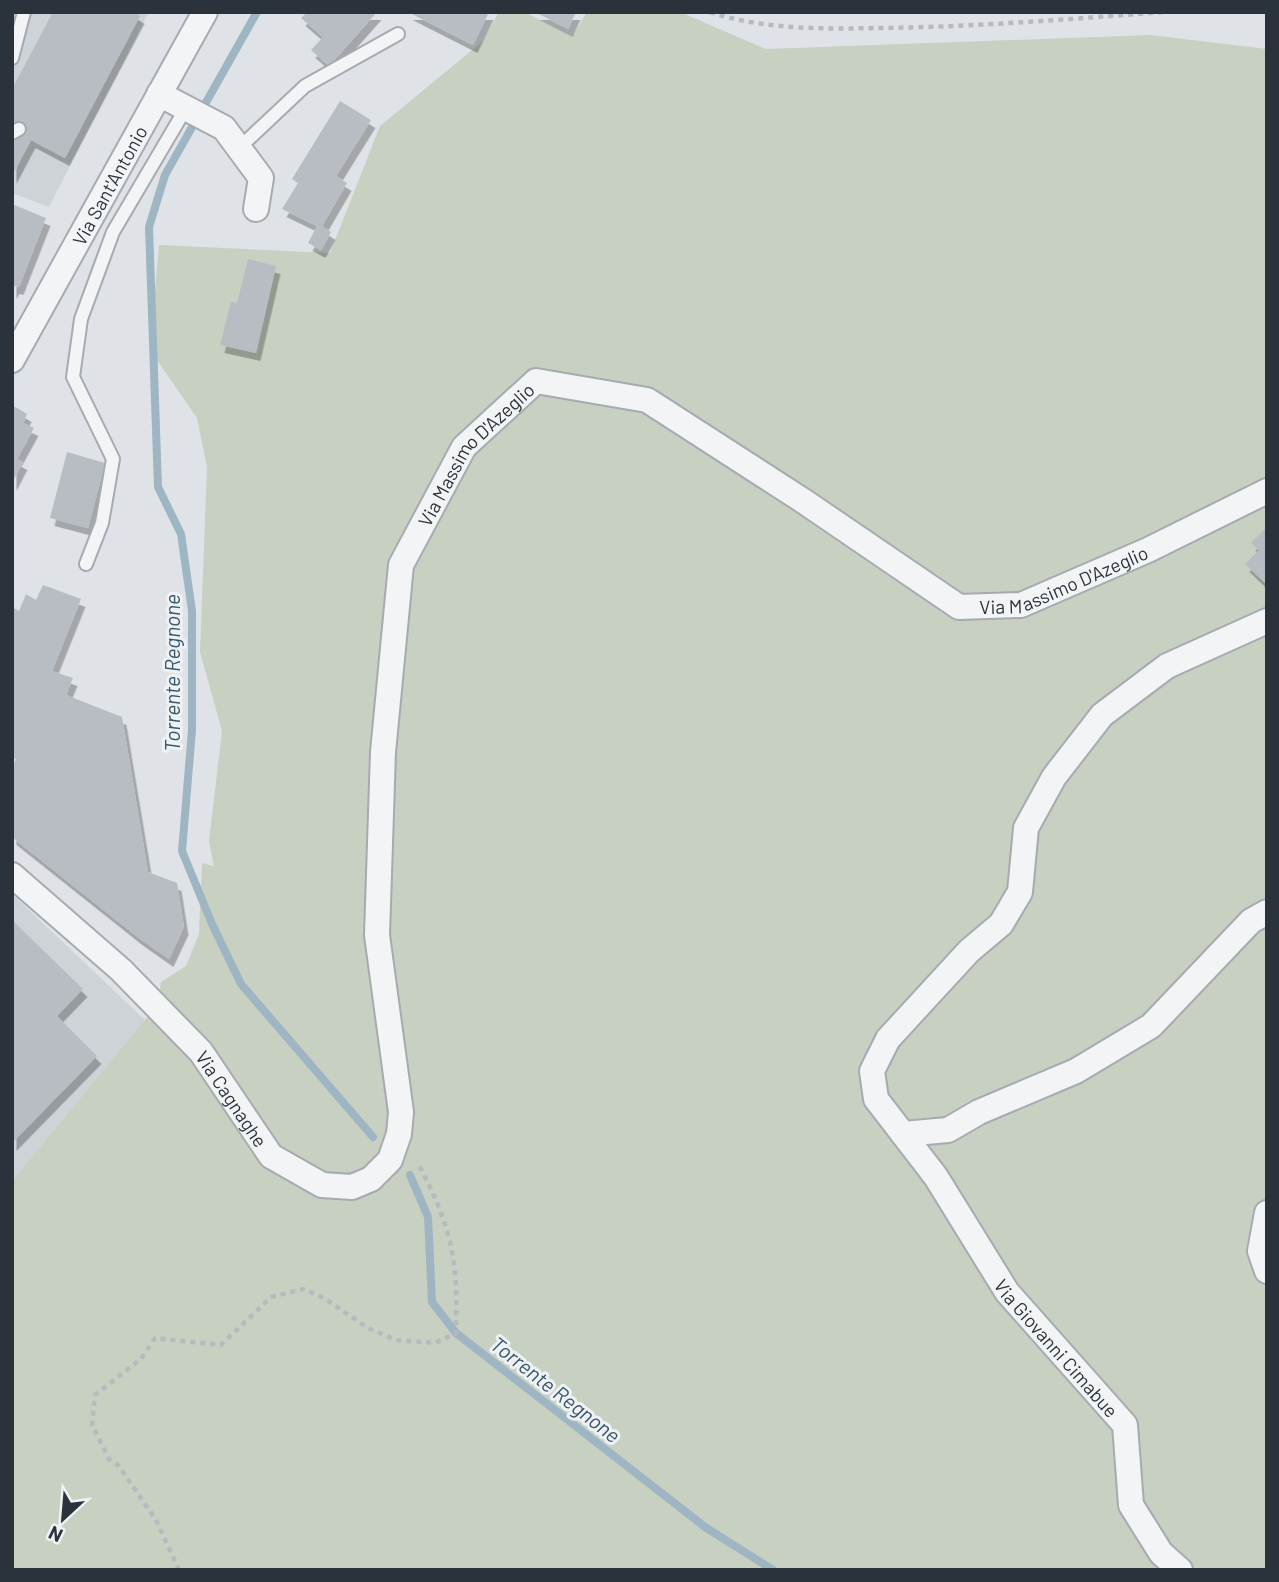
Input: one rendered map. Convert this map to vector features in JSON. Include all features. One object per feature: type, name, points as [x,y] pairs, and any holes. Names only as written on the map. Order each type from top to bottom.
[{"type":"street","name":"Via Sant'Antonio","points":[[12,360],[20,330],[205,12]]},
{"type":"street","points":[[159,94],[224,128],[261,178],[256,209]]},
{"type":"street","name":"Via Massimo D'Azeglio","points":[[393,1051],[377,935],[383,752],[401,565],[464,447],[536,381],[647,400],[802,500],[959,607],[1021,606],[1148,550],[1267,491]]},
{"type":"street","points":[[1267,621],[1167,666],[1102,715],[1054,777],[1026,828],[1020,892],[1001,923],[968,951],[888,1038],[872,1071],[876,1099],[903,1134],[948,1130],[979,1112],[1076,1071],[1151,1026],[1251,921],[1267,912]]},
{"type":"street","name":"Via Cagnaghe","points":[[12,875],[121,970],[201,1052],[271,1156],[322,1185],[352,1187],[371,1179],[390,1160],[401,1112],[393,1051]]},
{"type":"street","name":"Via Giovanni Cimabue","points":[[903,1134],[936,1177],[1007,1292],[1125,1425],[1131,1505],[1161,1553],[1180,1570]]},
{"type":"street","points":[[1267,1213],[1260,1251],[1267,1271]]},
{"type":"lane","points":[[12,58],[24,12]]},
{"type":"lane","points":[[239,148],[305,86],[398,34]]},
{"type":"lane","points":[[86,564],[102,523],[113,459],[73,377],[81,319],[113,232],[186,108]]},
{"type":"path","points":[[710,12],[732,19],[824,29],[942,27],[1164,12]]},
{"type":"path","points":[[179,1570],[156,1520],[119,1466],[109,1459],[92,1425],[95,1395],[134,1367],[155,1338],[221,1345],[271,1297],[303,1289],[324,1298],[368,1328],[396,1340],[435,1343],[456,1333],[455,1274],[450,1244],[437,1199],[413,1156],[396,1143]]},
{"type":"shaded area","points":[[12,12],[149,12],[49,207],[12,193]]},
{"type":"shaded area","points":[[12,894],[145,1020],[12,1181]]},
{"type":"green space","points":[[499,12],[525,12],[572,37],[587,12],[680,12],[766,49],[1150,35],[1267,49],[1267,1570],[12,1570],[12,1181],[158,1004],[161,982],[186,966],[199,934],[202,863],[214,866],[209,841],[222,731],[200,652],[207,467],[197,418],[150,350],[159,245],[330,253],[380,126],[483,41]]},
{"type":"building","points":[[53,12],[134,12],[140,16],[65,158],[31,140],[12,176],[12,89]]},
{"type":"building","points":[[307,12],[377,12],[329,66],[311,50],[323,37],[301,18]]},
{"type":"building","points":[[408,12],[489,12],[473,45]]},
{"type":"building","points":[[535,12],[576,12],[568,29]]},
{"type":"building","points":[[340,101],[371,120],[336,176],[347,183],[322,226],[331,232],[321,250],[308,243],[317,226],[282,209],[298,183],[292,179]]},
{"type":"building","points":[[12,204],[46,218],[19,287],[15,286],[12,291]]},
{"type":"building","points":[[248,259],[276,266],[256,353],[220,345],[231,302],[237,303]]},
{"type":"building","points":[[12,405],[27,414],[23,423],[34,428],[17,459],[23,462],[12,483]]},
{"type":"building","points":[[67,452],[105,463],[88,528],[50,518]]},
{"type":"building","points":[[1267,527],[1267,585],[1245,564],[1259,550],[1251,543]]},
{"type":"building","points":[[43,585],[81,599],[52,671],[73,678],[66,695],[122,717],[148,872],[177,883],[184,927],[169,959],[12,837],[12,767],[16,759],[12,757],[12,607],[19,611],[26,594],[36,600]]},
{"type":"building","points":[[12,920],[83,989],[57,1016],[97,1056],[12,1143]]},
{"type":"waterway","name":"Torrente Regnone","points":[[257,12],[165,175],[149,227],[158,487],[181,534],[192,611],[192,730],[182,851],[212,924],[241,984],[373,1137]]},
{"type":"waterway","name":"Torrente Regnone","points":[[410,1175],[428,1217],[432,1302],[456,1333],[705,1527],[773,1570]]}]
